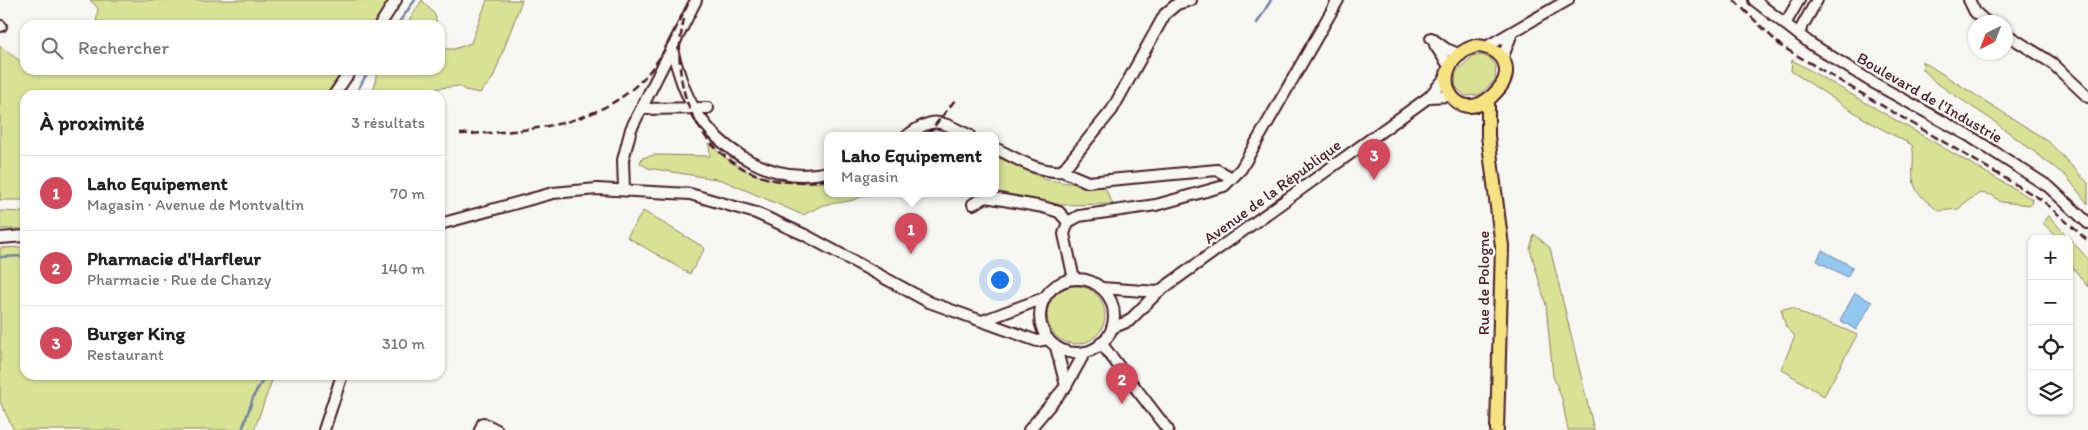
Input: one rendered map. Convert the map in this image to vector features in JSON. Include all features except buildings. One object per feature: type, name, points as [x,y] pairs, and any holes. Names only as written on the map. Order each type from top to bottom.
[{"type":"main road","points":[[1475,46],[1486,47],[1496,52],[1502,59],[1506,71],[1502,85],[1488,100],[1471,106],[1461,104],[1450,96],[1447,88],[1448,72],[1460,55],[1475,46]]},
{"type":"main road","name":"Rue de Pologne","points":[[1488,100],[1488,136],[1502,246],[1497,430]]},
{"type":"main road","name":"Rue de Pologne","points":[[1471,106],[1488,136]]},
{"type":"street","points":[[383,20],[396,0]]},
{"type":"street","points":[[624,190],[623,160],[631,129],[696,0]]},
{"type":"street","points":[[1062,172],[1112,110],[1165,14],[1177,4],[1191,0]]},
{"type":"street","points":[[1074,279],[1064,234],[1068,222],[1079,216],[1156,205],[1224,186],[1232,178],[1240,169],[1338,0]]},
{"type":"street","points":[[1486,47],[1568,0]]},
{"type":"street","name":"Boulevard de l'Industrie","points":[[1754,0],[1798,34],[1872,82],[1971,137],[2049,187],[2088,223]]},
{"type":"street","points":[[1785,24],[1799,0]]},
{"type":"street","points":[[1798,34],[1817,0]]},
{"type":"street","points":[[1969,0],[1978,15]]},
{"type":"street","points":[[1502,59],[1512,33]]},
{"type":"street","points":[[1448,72],[1431,38],[1446,49],[1460,55]]},
{"type":"street","points":[[2013,38],[2052,63],[2088,98]]},
{"type":"street","points":[[672,50],[683,87],[694,108],[721,141],[740,156],[778,172],[824,172]]},
{"type":"street","name":"Avenue de la République","points":[[1112,328],[1130,321],[1158,292],[1429,97],[1448,72]]},
{"type":"street","points":[[337,90],[348,75]]},
{"type":"street","points":[[1429,97],[1450,96]]},
{"type":"street","points":[[642,109],[708,108]]},
{"type":"street","points":[[912,132],[924,124],[939,121],[963,132]]},
{"type":"street","points":[[999,150],[1050,172],[1062,172],[1088,182],[1217,170],[1232,178]]},
{"type":"street","points":[[445,223],[553,194],[597,189],[690,194],[756,213],[811,239],[929,302],[985,320],[1037,341],[1048,339]]},
{"type":"street","points":[[972,204],[986,197],[1044,207],[1059,212],[1068,222]]},
{"type":"street","points":[[0,238],[20,236]]},
{"type":"street","points":[[985,320],[1044,298],[1057,285],[1074,279],[1093,283],[1101,288],[1112,307],[1112,328],[1101,344],[1085,352],[1075,353],[1056,347],[1048,339],[1040,319],[1044,298]]},
{"type":"street","points":[[1101,288],[1158,292]]},
{"type":"street","points":[[1101,344],[1168,430]]},
{"type":"street","points":[[1056,347],[1066,386]]},
{"type":"street","points":[[1029,430],[1066,386],[1085,352]]},
{"type":"street","points":[[324,430],[340,380]]},
{"type":"street","points":[[482,426],[497,430]]},
{"type":"green space","points":[[90,0],[390,0],[377,20],[97,20],[98,8]]},
{"type":"green space","points":[[422,0],[435,15],[436,20],[409,20]]},
{"type":"green space","points":[[487,0],[522,0],[493,78],[480,93],[465,90],[459,86],[435,90],[374,90],[376,75],[445,75],[445,49],[454,49],[471,43]]},
{"type":"green space","points":[[0,46],[20,61],[20,75],[341,75],[331,90],[20,90],[20,200],[0,200]]},
{"type":"green space","points":[[1482,55],[1491,59],[1496,66],[1495,80],[1479,95],[1465,96],[1455,86],[1456,72],[1472,57]]},
{"type":"green space","points":[[1792,60],[2032,199],[2031,205],[2001,202],[1992,195],[1980,193],[1963,204],[1959,209],[1938,211],[1918,192],[1914,184],[1912,145],[1871,123],[1791,71]]},
{"type":"green space","points":[[1922,61],[2048,141],[2088,183],[2088,204],[2066,176],[1992,120],[1935,82],[1923,69]]},
{"type":"green space","points":[[709,143],[735,165],[763,177],[793,182],[824,182],[824,197],[861,197],[850,201],[823,205],[803,215],[722,180],[648,168],[640,163],[642,158],[654,155],[710,156]]},
{"type":"green space","points":[[999,158],[1047,180],[1105,188],[1113,204],[1061,205],[999,192]]},
{"type":"green space","points":[[0,211],[20,212],[20,229],[0,229]]},
{"type":"green space","points":[[643,211],[705,248],[690,274],[627,237]]},
{"type":"green space","points":[[2048,215],[2066,235],[2055,235],[2043,223]]},
{"type":"green space","points":[[1534,234],[1550,248],[1594,430],[1568,430],[1562,399],[1553,376],[1546,305],[1530,249]]},
{"type":"green space","points":[[2073,242],[2088,259],[2088,287],[2073,268]]},
{"type":"green space","points":[[20,247],[20,380],[272,380],[254,430],[14,430],[0,402],[0,248]]},
{"type":"green space","points":[[1070,286],[1082,286],[1097,294],[1105,309],[1105,321],[1097,336],[1082,344],[1070,344],[1055,336],[1047,321],[1047,309],[1055,294]]},
{"type":"green space","points":[[1793,308],[1807,316],[1857,335],[1824,396],[1781,369],[1795,336],[1786,327],[1781,309]]},
{"type":"water","points":[[1822,250],[1853,267],[1847,277],[1817,261]]},
{"type":"water","points":[[1855,293],[1872,302],[1856,330],[1840,320]]},
{"type":"waterway","points":[[401,20],[415,0]]},
{"type":"waterway","points":[[1257,23],[1271,0]]},
{"type":"waterway","points":[[358,90],[366,75]]},
{"type":"waterway","points":[[0,257],[20,256]]},
{"type":"waterway","points":[[242,430],[254,395],[263,380]]},
{"type":"railway","points":[[460,134],[517,131],[546,127],[573,120],[599,110],[623,96],[644,78],[662,54],[690,0]]},
{"type":"railway","points":[[1734,0],[1781,46],[2042,200],[2088,241]]},
{"type":"railway","points":[[684,19],[680,44],[680,69],[684,93],[693,116],[705,136],[721,153],[742,168],[766,178],[789,182],[824,180]]},
{"type":"railway","points":[[929,132],[956,99]]},
{"type":"place","name":"Burger King","points":[[1374,180]]},
{"type":"place","name":"Laho Equipement","points":[[911,254]]},
{"type":"place","name":"Pharmacie d'Harfleur","points":[[1122,404]]}]
